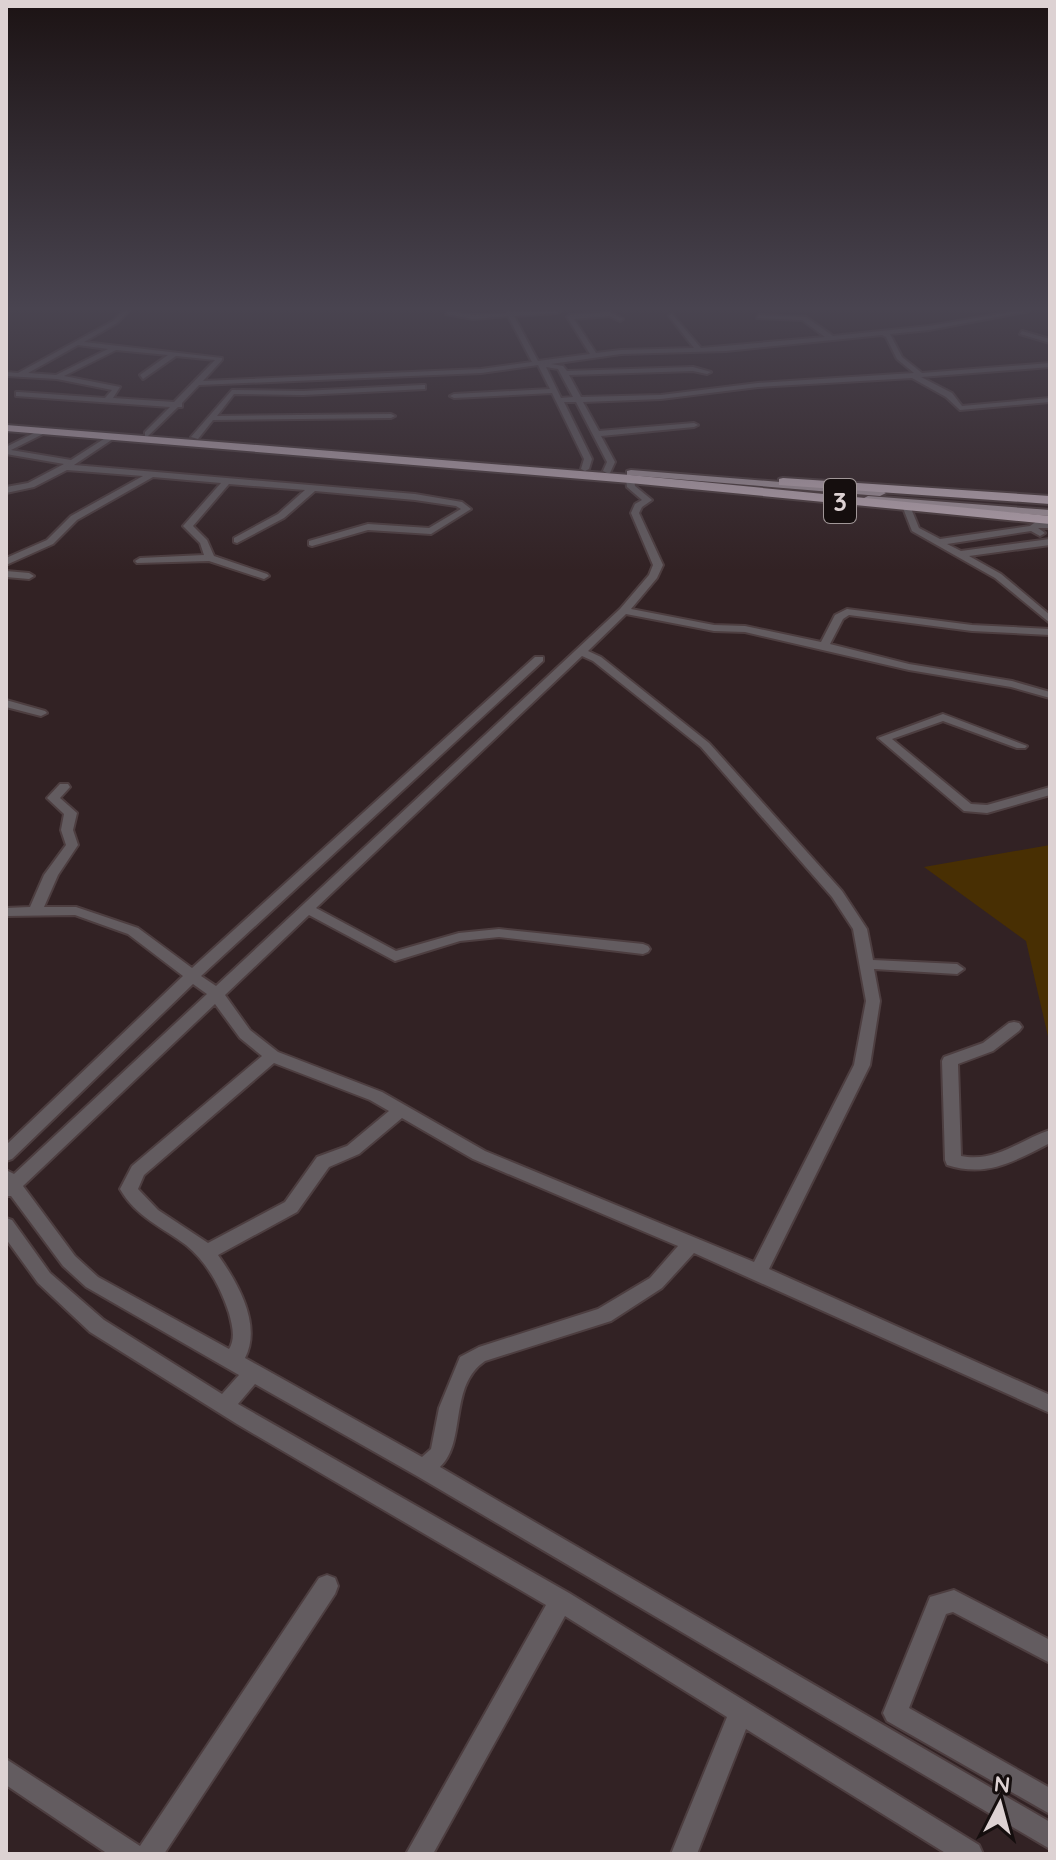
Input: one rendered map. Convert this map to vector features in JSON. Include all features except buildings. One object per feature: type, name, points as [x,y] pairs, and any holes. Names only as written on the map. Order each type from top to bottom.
[{"type":"highway","name":"3","points":[[6,421],[607,471],[631,476],[904,502],[1050,522]]},
{"type":"highway","name":"3","points":[[6,428],[631,476],[1050,500]]},
{"type":"main road","name":"3","points":[[904,502],[1050,507]]},
{"type":"main road","name":"3","points":[[904,502],[1050,513]]},
{"type":"street","points":[[75,398],[179,405]]},
{"type":"street","points":[[148,434],[186,398]]},
{"type":"street","points":[[195,437],[228,398]]},
{"type":"street","points":[[585,469],[588,459],[559,400],[607,398]]},
{"type":"street","points":[[951,398],[960,408],[1050,400]]},
{"type":"street","points":[[578,399],[611,462],[607,471]]},
{"type":"street","points":[[213,418],[391,416]]},
{"type":"street","points":[[597,434],[667,430],[694,425]]},
{"type":"street","points":[[6,451],[42,431]]},
{"type":"street","points":[[6,490],[18,490],[68,465],[110,437]]},
{"type":"street","points":[[6,451],[68,465],[225,483],[432,499],[467,509],[431,531],[368,527],[312,543]]},
{"type":"street","points":[[6,562],[50,542],[74,518],[151,475]]},
{"type":"street","points":[[631,476],[631,487],[648,500],[638,506],[635,513],[658,565],[654,576],[624,611],[8,1186],[69,1261],[92,1282],[233,1360],[250,1375],[424,1469],[1050,1836]]},
{"type":"street","points":[[210,558],[188,523],[225,483]]},
{"type":"street","points":[[237,540],[281,516],[313,488]]},
{"type":"street","points":[[904,502],[915,529],[998,576],[1050,620]]},
{"type":"street","points":[[939,542],[1033,528],[1037,524],[1050,522]]},
{"type":"street","points":[[1033,528],[1050,541]]},
{"type":"street","points":[[962,554],[1050,541]]},
{"type":"street","points":[[140,561],[210,558],[264,576]]},
{"type":"street","points":[[6,574],[29,576]]},
{"type":"street","points":[[1032,604],[1046,601]]},
{"type":"street","points":[[624,611],[714,628],[745,629],[909,667],[1012,684],[1050,695]]},
{"type":"street","points":[[824,646],[839,617],[847,612],[972,628],[1050,632]]},
{"type":"street","points":[[580,651],[597,659],[705,745],[848,908],[860,929],[873,1001],[862,1065],[758,1272]]},
{"type":"street","points":[[6,1155],[539,659]]},
{"type":"street","points":[[6,703],[41,713]]},
{"type":"street","points":[[1021,746],[943,717],[884,738],[968,808],[987,809],[1050,791]]},
{"type":"street","points":[[473,719],[500,727]]},
{"type":"street","points":[[439,751],[466,759]]},
{"type":"street","points":[[36,909],[56,867],[72,845],[67,830],[71,813],[53,798],[64,787]]},
{"type":"street","points":[[6,912],[36,909],[76,911],[110,920],[158,946],[214,992],[245,1034],[272,1056],[402,1109],[479,1155],[758,1272],[1050,1404]]},
{"type":"street","points":[[307,909],[395,956],[459,937],[499,933],[643,949]]},
{"type":"street","points":[[866,964],[957,969]]},
{"type":"street","points":[[1014,1027],[988,1047],[950,1061],[953,1160],[975,1163],[1013,1156],[1050,1136]]},
{"type":"street","points":[[233,1360],[242,1344],[242,1328],[230,1295],[206,1253],[140,1204],[129,1189],[132,1179],[272,1056]]},
{"type":"street","points":[[206,1253],[291,1207],[323,1162],[353,1150],[402,1109]]},
{"type":"street","points":[[6,1225],[44,1278],[97,1326],[561,1601],[741,1711],[959,1851]]},
{"type":"street","points":[[424,1469],[440,1454],[449,1408],[467,1363],[479,1355],[604,1315],[656,1283],[691,1244]]},
{"type":"street","points":[[227,1402],[250,1375]]},
{"type":"street","points":[[149,1854],[327,1586]]},
{"type":"street","points":[[419,1854],[561,1601]]},
{"type":"street","points":[[1050,1652],[954,1601],[944,1602],[938,1605],[895,1713],[1050,1802]]},
{"type":"street","points":[[684,1854],[741,1711]]},
{"type":"street","points":[[6,1771],[130,1854]]},
{"type":"shaded area","points":[[1050,845],[1050,1045],[1026,941],[924,867]]}]
